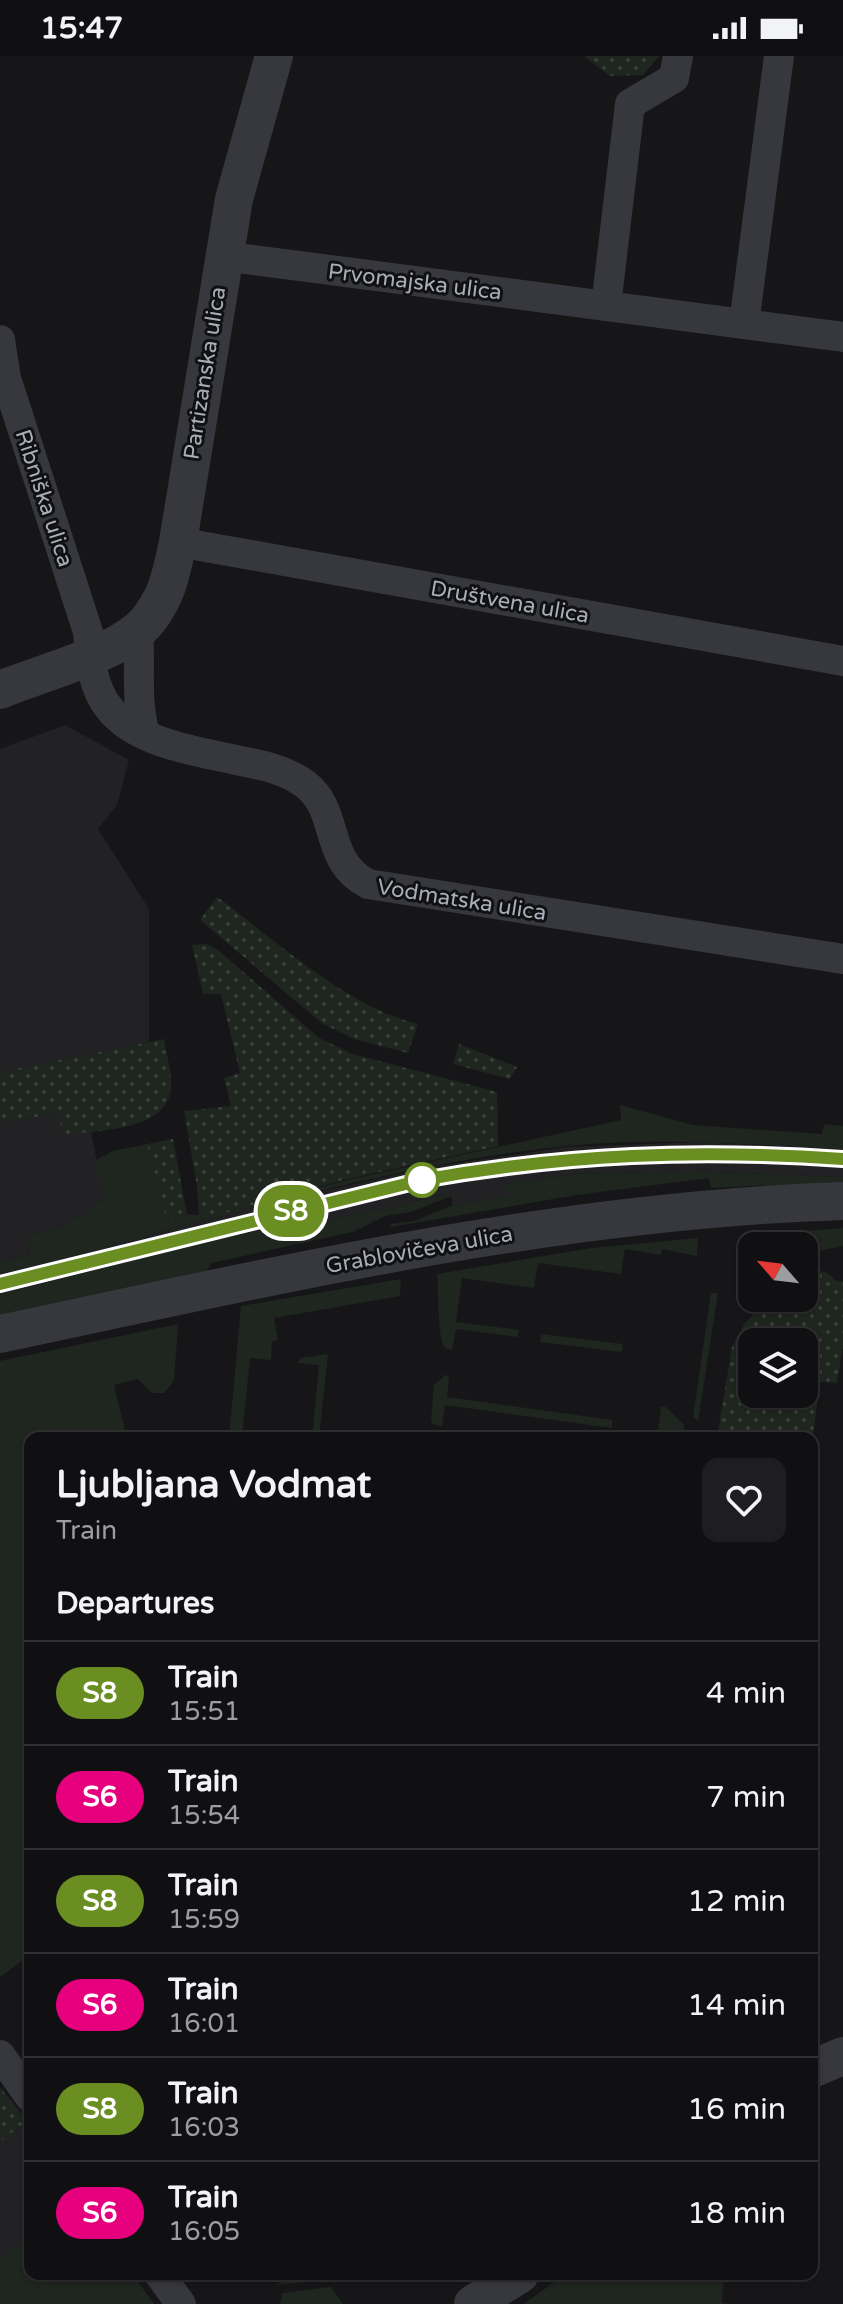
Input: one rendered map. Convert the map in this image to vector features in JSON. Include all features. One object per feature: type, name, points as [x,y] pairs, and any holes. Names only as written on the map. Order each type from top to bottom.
[{"type":"street","points":[[606,306],[630,104],[674,78],[678,56]]},
{"type":"street","points":[[744,324],[779,56]]},
{"type":"street","name":"Partizanska ulica","points":[[0,690],[90,656],[138,631],[163,596],[178,542],[234,199],[268,63]]},
{"type":"street","name":"Prvomajska ulica","points":[[223,256],[843,337]]},
{"type":"street","name":"Ribniška ulica","points":[[0,340],[6,378],[88,632],[90,656]]},
{"type":"street","name":"Društvena ulica","points":[[178,542],[843,661]]},
{"type":"street","points":[[138,631],[141,665],[138,700],[145,734]]},
{"type":"street","name":"Vodmatska ulica","points":[[90,656],[96,683],[109,708],[145,734],[169,746],[272,768],[308,786],[327,817],[344,865],[355,877],[368,884],[843,959]]},
{"type":"street","name":"Grablovičeva ulica","points":[[0,1334],[360,1258],[500,1234],[640,1216],[843,1201]]},
{"type":"street","points":[[0,2055],[24,2089]]},
{"type":"street","points":[[818,2066],[843,2056]]},
{"type":"street","points":[[163,2280],[181,2304]]},
{"type":"street","points":[[473,2304],[511,2280]]},
{"type":"shaded area","points":[[584,56],[659,56],[643,75],[610,76]]},
{"type":"shaded area","points":[[65,725],[129,760],[117,805],[98,829],[149,909],[149,1042],[0,1072],[0,749]]},
{"type":"shaded area","points":[[217,897],[338,988],[364,1003],[418,1024],[408,1053],[354,1039],[323,1024],[200,920]]},
{"type":"shaded area","points":[[206,944],[218,950],[319,1038],[353,1054],[497,1092],[498,1146],[343,1180],[217,1215],[199,1215],[184,1111],[231,1106],[224,1078],[240,1073],[221,994],[203,994],[192,945]]},
{"type":"shaded area","points":[[164,1039],[171,1089],[166,1103],[157,1114],[128,1126],[63,1135],[58,1113],[0,1123],[0,1072]]},
{"type":"shaded area","points":[[459,1044],[517,1067],[510,1079],[453,1064]]},
{"type":"shaded area","points":[[620,1105],[693,1125],[822,1134],[824,1124],[843,1126],[843,1150],[704,1142],[634,1142],[565,1146],[493,1156],[351,1184],[0,1274],[0,1262],[30,1255],[26,1236],[65,1226],[104,1200],[96,1160],[113,1151],[147,1144],[167,1220],[187,1215],[217,1215],[343,1181],[621,1120]]},
{"type":"shaded area","points":[[59,1113],[63,1134],[91,1131],[104,1200],[65,1226],[26,1236],[30,1255],[0,1262],[0,1123]]},
{"type":"shaded area","points":[[173,1139],[187,1215],[167,1220],[147,1144]]},
{"type":"shaded area","points":[[700,1142],[843,1150],[843,1177],[690,1171],[573,1174],[507,1184],[508,1196],[453,1205],[450,1193],[275,1233],[272,1223],[0,1294],[0,1274],[283,1200],[430,1167],[565,1147]]},
{"type":"shaded area","points":[[690,1171],[843,1177],[843,1182],[711,1188],[709,1178],[577,1195],[391,1227],[391,1224],[414,1221],[453,1205],[508,1196],[506,1184],[573,1174]]},
{"type":"shaded area","points":[[450,1193],[451,1196],[411,1212],[385,1216],[353,1232],[211,1263],[205,1275],[0,1320],[0,1294],[272,1223],[275,1233]]},
{"type":"shaded area","points":[[843,1228],[843,1246],[818,1251],[818,1232],[793,1232]]},
{"type":"shaded area","points":[[698,1238],[697,1256],[662,1249],[661,1255],[625,1249],[621,1274],[538,1263],[534,1288],[462,1278],[456,1322],[519,1330],[518,1337],[456,1329],[452,1350],[442,1343],[437,1274],[591,1248]]},
{"type":"shaded area","points":[[822,1271],[834,1280],[843,1282],[843,1344],[837,1383],[820,1382],[818,1397],[818,1328],[742,1328],[756,1312],[818,1312],[818,1273]]},
{"type":"shaded area","points":[[401,1279],[400,1296],[274,1318],[278,1339],[272,1342],[271,1360],[250,1358],[243,1432],[230,1432],[241,1306]]},
{"type":"shaded area","points":[[711,1293],[718,1293],[698,1421],[693,1417]]},
{"type":"shaded area","points":[[178,1324],[174,1381],[164,1393],[152,1393],[138,1379],[114,1385],[126,1432],[24,1432],[24,1959],[0,1977],[0,1361]]},
{"type":"shaded area","points":[[541,1334],[623,1344],[622,1352],[540,1342]]},
{"type":"shaded area","points":[[738,1336],[738,1408],[817,1408],[813,1432],[718,1432],[732,1347]]},
{"type":"shaded area","points":[[328,1354],[320,1432],[313,1432],[319,1365],[298,1363],[301,1358]]},
{"type":"shaded area","points":[[445,1375],[449,1376],[447,1397],[612,1420],[612,1428],[445,1405],[442,1426],[433,1424],[434,1385]]},
{"type":"shaded area","points":[[661,1407],[666,1407],[684,1425],[685,1431],[684,1432],[658,1432]]},
{"type":"shaded area","points":[[0,2087],[24,2117],[24,2123],[0,2142]]},
{"type":"shaded area","points":[[24,2123],[24,2280],[136,2280],[154,2304],[0,2304],[0,2142]]},
{"type":"shaded area","points":[[24,2239],[24,2280],[136,2280],[154,2304],[0,2304],[0,2257]]},
{"type":"shaded area","points":[[283,2280],[325,2280],[276,2285]]},
{"type":"shaded area","points":[[561,2280],[724,2280],[722,2303],[730,2304],[524,2304]]},
{"type":"shaded area","points":[[331,2287],[343,2304],[280,2304],[282,2293]]},
{"type":"railway","points":[[0,1284],[422,1180],[509,1166],[596,1156],[667,1153],[843,1159]]},
{"type":"train","name":"S8","points":[[0,1284],[271,1216],[486,1168],[562,1159],[679,1153],[843,1159]]}]
